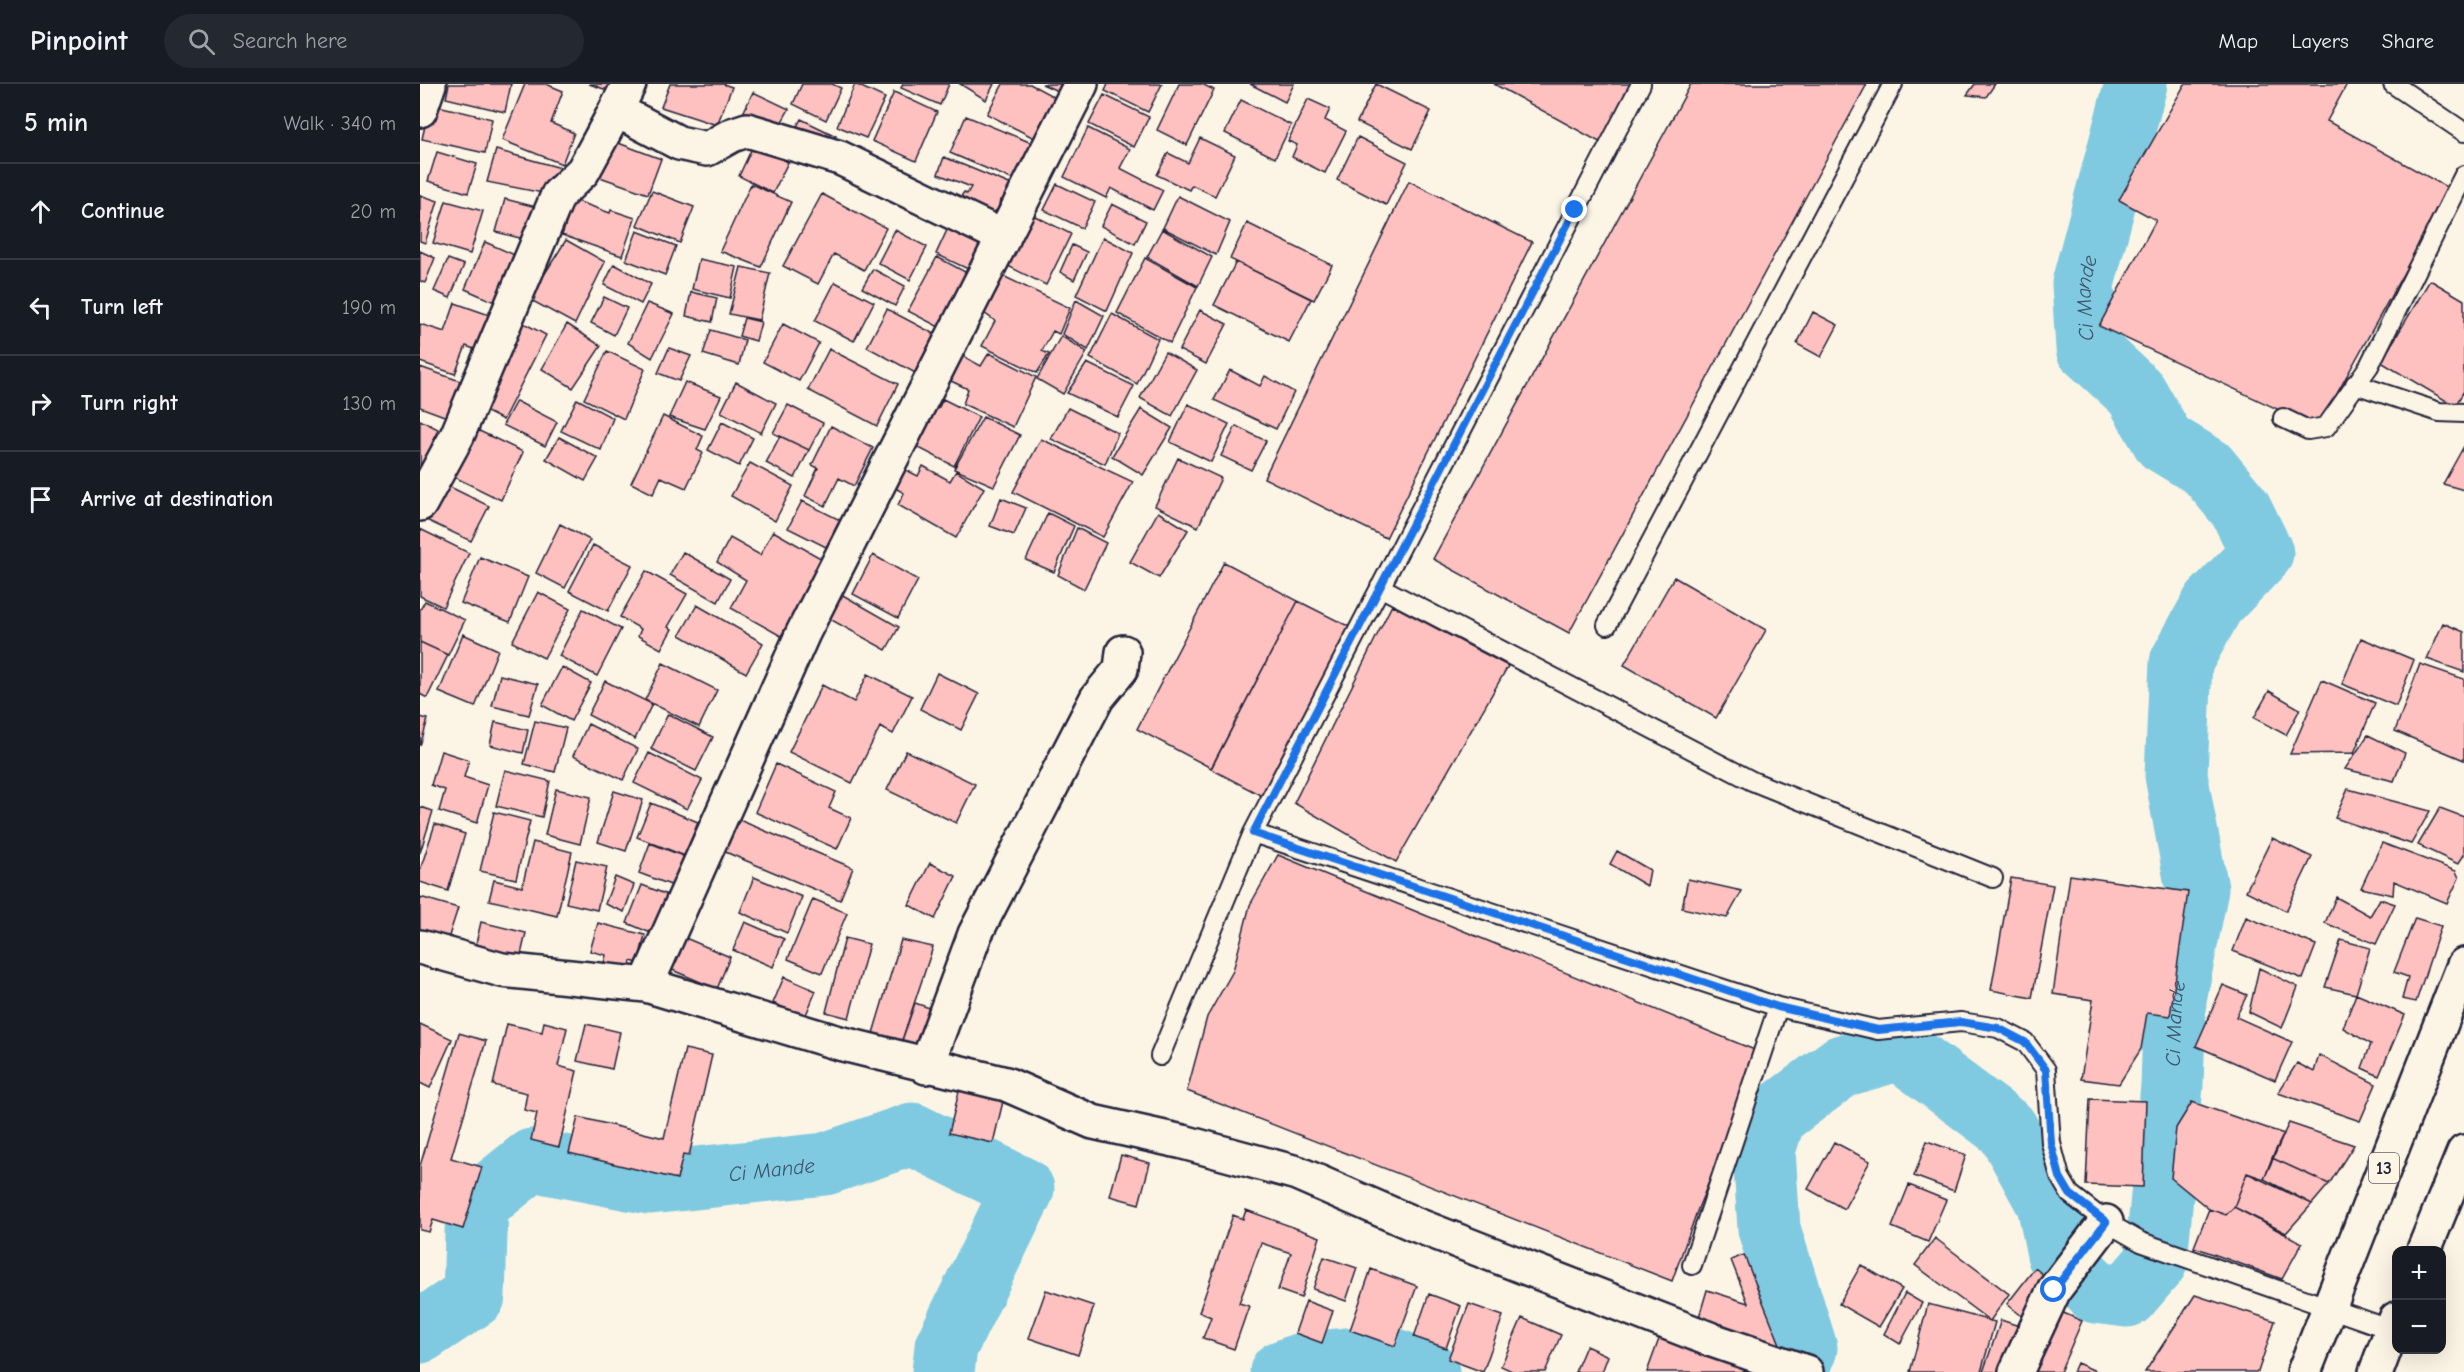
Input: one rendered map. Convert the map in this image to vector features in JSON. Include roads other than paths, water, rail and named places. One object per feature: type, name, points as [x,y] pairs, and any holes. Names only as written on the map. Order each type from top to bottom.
[{"type":"main road","points":[[420,111],[429,84]]},
{"type":"main road","points":[[646,985],[802,633],[1082,84]]},
{"type":"main road","points":[[420,504],[457,436],[558,195],[583,171],[622,97],[679,143],[706,149],[747,130],[840,158],[1004,237]]},
{"type":"main road","points":[[927,1066],[975,934],[1097,698],[1121,669],[1123,652]]},
{"type":"main road","points":[[420,947],[502,970],[646,985],[927,1066],[1006,1084],[1093,1122],[1183,1142],[1297,1173],[1414,1224],[1806,1372]]},
{"type":"main road","name":"13","points":[[2304,1372],[2464,965]]},
{"type":"main road","points":[[2426,1246],[2464,1152]]},
{"type":"main road","points":[[2016,1372],[2054,1290],[2106,1222]]},
{"type":"main road","points":[[2376,1372],[2392,1330]]},
{"type":"lane","points":[[1160,1056],[1253,833],[1641,84]]},
{"type":"lane","points":[[1607,625],[1893,84]]},
{"type":"lane","points":[[2393,84],[2464,132]]},
{"type":"lane","points":[[2283,418],[2308,430],[2326,427],[2369,366],[2464,175]]},
{"type":"lane","points":[[2355,384],[2439,412],[2464,413]]},
{"type":"lane","points":[[1380,587],[1752,781],[1993,878]]},
{"type":"lane","points":[[1253,833],[1778,1007],[1878,1030],[1961,1022],[1998,1028],[2025,1042],[2046,1070],[2051,1143],[2060,1177],[2070,1194],[2106,1222],[2141,1242],[2329,1308],[2392,1324]]},
{"type":"lane","points":[[1692,1264],[1778,1007]]},
{"type":"waterway","name":"Ci Mande","points":[[1798,1372],[1806,1348],[1769,1229],[1764,1150],[1775,1116],[1842,1066],[1900,1049],[2007,1129],[2048,1204],[2058,1254],[2096,1292],[2127,1296],[2156,1262],[2172,1085],[2175,999],[2197,889],[2176,775],[2181,662],[2213,604],[2262,553],[2240,508],[2207,468],[2164,442],[2136,393],[2087,348],[2083,284],[2136,84]]},
{"type":"waterway","name":"Ci Mande","points":[[420,1332],[474,1296],[477,1204],[532,1160],[650,1183],[825,1164],[912,1134],[1023,1189],[946,1347],[943,1372]]},
{"type":"waterway","name":"Ci Mande","points":[[1281,1372],[1302,1364],[1381,1355],[1428,1372]]}]
